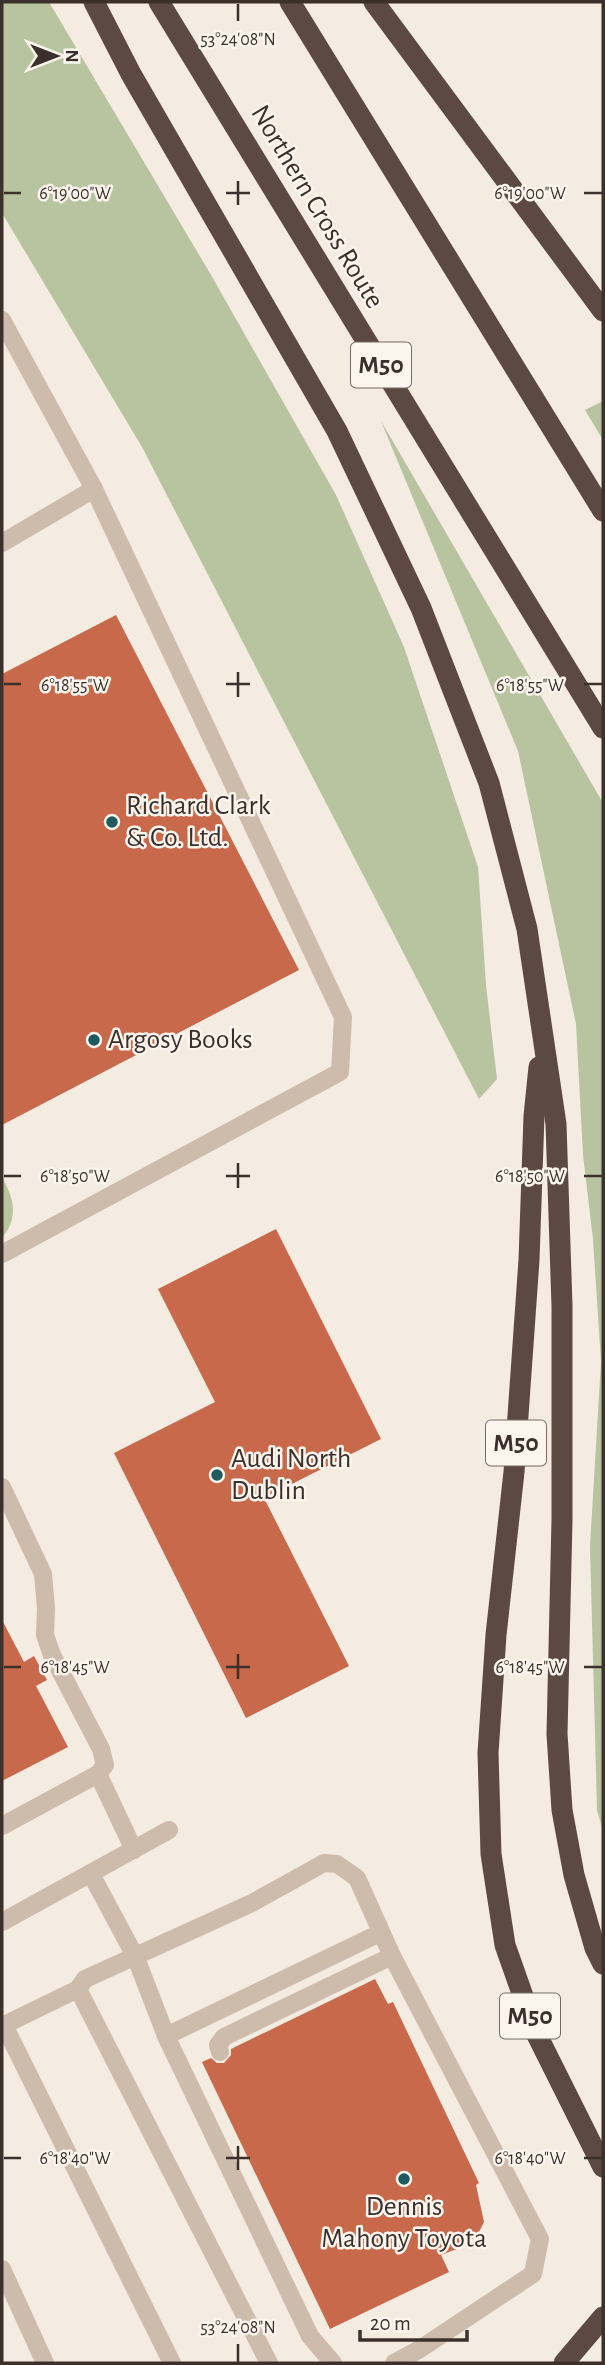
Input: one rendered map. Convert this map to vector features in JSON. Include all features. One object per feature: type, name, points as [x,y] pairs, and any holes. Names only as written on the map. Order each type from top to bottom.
[{"type":"highway","points":[[94,2],[131,74],[337,431],[421,608],[489,783],[527,929],[542,1033]]},
{"type":"highway","name":"Northern Cross Route","points":[[159,2],[603,728]]},
{"type":"highway","points":[[290,2],[603,511]]},
{"type":"highway","points":[[374,2],[603,311]]},
{"type":"highway","name":"M50","points":[[542,1033],[556,1124],[562,1306],[562,1520],[557,1734],[562,1810],[574,1875],[595,1948],[603,1964]]},
{"type":"highway","name":"M50","points":[[542,1033],[534,1116],[514,1472],[496,1635],[488,1753],[491,1854],[505,1945],[536,2033],[603,2167]]},
{"type":"highway","points":[[564,2363],[603,2317]]},
{"type":"street","points":[[2,320],[94,489],[343,1017],[340,1072],[2,1254]]},
{"type":"street","points":[[2,543],[94,489]]},
{"type":"street","points":[[2,1487],[43,1574],[45,1635],[52,1655],[101,1749],[105,1765],[98,1774],[2,1826]]},
{"type":"street","points":[[98,1774],[134,1850]]},
{"type":"street","points":[[2,1922],[169,1830]]},
{"type":"street","points":[[172,2363],[4,2025],[78,1989],[85,1979],[252,1903],[324,1863],[337,1864],[357,1878],[380,1933],[540,2239],[533,2274],[420,2349],[394,2363]]},
{"type":"street","points":[[91,1874],[136,1958],[166,2036],[310,2336],[333,2363]]},
{"type":"street","points":[[166,2036],[380,1933]]},
{"type":"street","points":[[220,2052],[218,2045],[224,2037],[392,1956]]},
{"type":"street","points":[[78,1989],[269,2363]]},
{"type":"street","points":[[2,2269],[45,2363]]},
{"type":"green space","points":[[2,2],[49,2],[211,275],[336,495],[404,647],[478,867],[486,985],[497,1079],[479,1099],[142,447],[2,213]]},
{"type":"green space","points":[[603,401],[603,440],[585,410]]},
{"type":"green space","points":[[381,421],[603,803],[603,1831],[597,1810],[590,1546],[601,1362],[593,1239],[583,1155],[576,1024],[518,751]]},
{"type":"green space","points":[[2,1177],[12,1200],[13,1215],[2,1238]]},
{"type":"building","name":"Richard Clark & Co. Ltd.","points":[[116,615],[299,970],[2,1125],[2,674]]},
{"type":"building","name":"Audi North Dublin","points":[[276,1229],[381,1439],[264,1498],[349,1666],[246,1718],[114,1453],[215,1402],[158,1289]]},
{"type":"building","points":[[2,1620],[24,1662],[34,1656],[47,1680],[36,1686],[68,1747],[2,1781]]},
{"type":"building","points":[[375,1979],[388,2004],[393,2002],[479,2183],[476,2185],[484,2222],[467,2245],[441,2255],[449,2272],[330,2329],[202,2062],[211,2058],[217,2063],[224,2063],[231,2055],[231,2049]]},
{"type":"place","name":"Richard Clark & Co. Ltd.","points":[[112,822]]},
{"type":"place","name":"Argosy Books","points":[[94,1040]]},
{"type":"place","name":"Audi North Dublin","points":[[217,1475]]},
{"type":"place","name":"Dennis Mahony Toyota","points":[[404,2179]]}]
